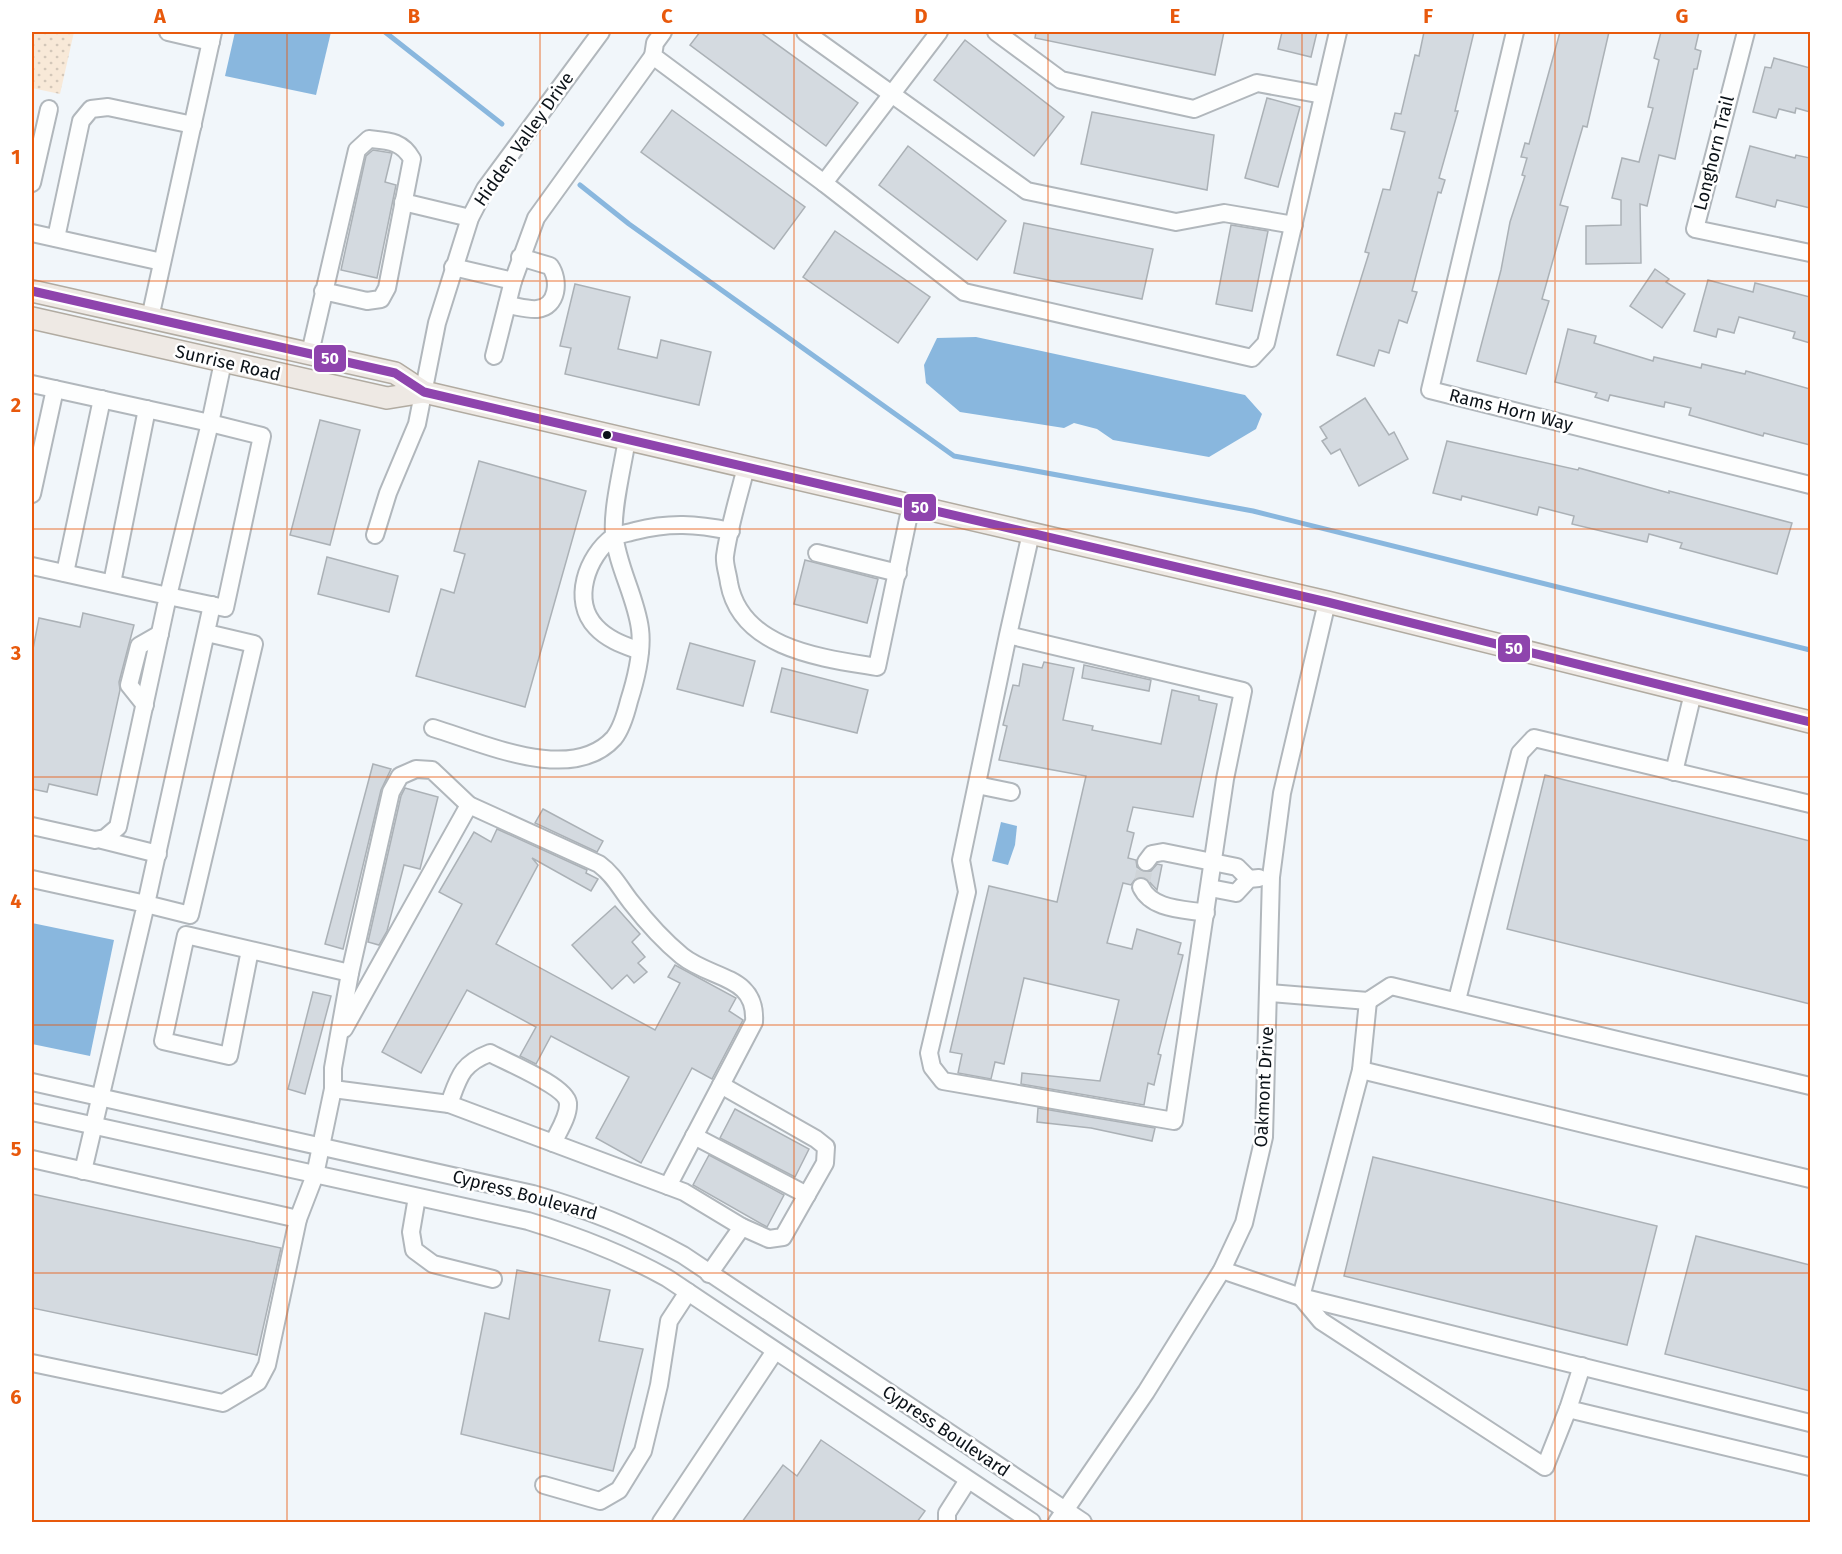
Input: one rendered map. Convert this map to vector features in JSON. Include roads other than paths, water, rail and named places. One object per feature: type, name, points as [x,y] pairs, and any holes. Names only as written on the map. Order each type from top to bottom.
[{"type":"main road","name":"Sunrise Road","points":[[32,291],[395,373],[424,392],[1327,602],[1810,722]]},
{"type":"main road","name":"Sunrise Road","points":[[32,318],[387,399],[424,392]]},
{"type":"street","points":[[150,318],[212,37],[168,32]]},
{"type":"street","name":"Hidden Valley Drive","points":[[375,535],[388,493],[417,424],[437,323],[470,218],[485,189],[601,32]]},
{"type":"street","points":[[494,356],[520,257],[536,218],[653,56],[655,43],[663,32]]},
{"type":"street","points":[[805,32],[1027,191],[1176,222],[1224,213],[1294,225]]},
{"type":"street","points":[[824,183],[939,32]]},
{"type":"street","points":[[996,32],[1061,80],[1194,109],[1257,83],[1323,95]]},
{"type":"street","points":[[653,56],[824,183],[964,292],[1252,358],[1266,343],[1338,32]]},
{"type":"street","name":"Rams Horn Way","points":[[1515,32],[1430,390],[1810,484]]},
{"type":"street","name":"Longhorn Trail","points":[[1746,32],[1695,229],[1810,253]]},
{"type":"street","points":[[56,238],[81,120],[91,109],[108,107],[193,126]]},
{"type":"street","points":[[32,183],[49,109]]},
{"type":"street","points":[[310,353],[323,291],[357,150],[369,139],[392,141],[405,147],[412,159],[387,288],[381,299],[367,301],[323,291]]},
{"type":"street","points":[[404,202],[470,218]]},
{"type":"street","points":[[32,233],[162,262]]},
{"type":"street","points":[[507,305],[537,309],[546,305],[556,289],[556,275],[550,266],[520,257]]},
{"type":"street","points":[[453,267],[513,281]]},
{"type":"street","points":[[102,840],[119,824],[168,596],[223,363]]},
{"type":"street","points":[[32,384],[262,436],[225,608],[32,566]]},
{"type":"street","points":[[32,494],[55,389]]},
{"type":"street","points":[[65,573],[102,399]]},
{"type":"street","points":[[112,583],[147,409]]},
{"type":"street","points":[[434,728],[535,758],[568,761],[589,756],[615,737],[623,721],[640,651],[638,614],[614,537],[627,439]]},
{"type":"street","points":[[746,466],[725,558],[731,593],[746,619],[768,640],[805,652],[877,667],[911,505]]},
{"type":"street","points":[[640,651],[609,638],[595,626],[583,602],[588,572],[599,553],[614,537],[666,524],[731,531]]},
{"type":"street","points":[[1008,636],[1243,691],[1225,779],[1174,1120],[943,1081],[932,1068],[929,1053],[967,892],[961,860],[1008,636],[1031,533]]},
{"type":"street","points":[[817,553],[898,573]]},
{"type":"street","name":"Oakmont Drive","points":[[1061,1517],[1146,1392],[1222,1270],[1245,1223],[1264,1137],[1271,877],[1282,793],[1327,602]]},
{"type":"street","points":[[83,1171],[158,854],[212,605]]},
{"type":"street","points":[[207,633],[254,644],[190,915],[163,1041],[229,1056],[250,950]]},
{"type":"street","points":[[1674,772],[1693,693]]},
{"type":"street","points":[[1458,1000],[1520,753],[1534,738],[1810,804]]},
{"type":"street","points":[[32,1363],[223,1403],[258,1382],[267,1365],[298,1219],[323,1147],[333,1089],[333,1068],[350,973],[391,792],[400,776],[416,768],[432,770],[470,805],[599,864],[614,876],[631,902],[683,957],[741,987],[752,997],[755,1008],[754,1023],[668,1186]]},
{"type":"street","points":[[977,785],[1011,792]]},
{"type":"street","points":[[338,1040],[470,805]]},
{"type":"street","points":[[32,826],[158,854]]},
{"type":"street","points":[[1146,862],[1152,854],[1163,852],[1237,867],[1249,879]]},
{"type":"street","points":[[1210,888],[1236,893],[1249,879],[1271,877]]},
{"type":"street","points":[[32,879],[190,915]]},
{"type":"street","points":[[1141,887],[1145,896],[1157,904],[1206,913]]},
{"type":"street","points":[[186,934],[350,973]]},
{"type":"street","points":[[1269,993],[1368,1001],[1391,986],[1458,1000],[1810,1086]]},
{"type":"street","points":[[1301,1297],[1361,1070],[1368,1001]]},
{"type":"street","points":[[449,1104],[463,1069],[474,1059],[490,1053],[561,1090],[568,1102],[566,1115],[553,1143]]},
{"type":"street","points":[[1361,1070],[1810,1179]]},
{"type":"street","name":"Cypress Boulevard","points":[[32,1082],[533,1194],[587,1209],[635,1228],[709,1274],[1061,1517],[1083,1522]]},
{"type":"street","points":[[333,1089],[449,1104],[684,1192],[742,1227],[769,1239],[783,1237],[825,1163],[825,1147],[816,1139],[721,1085]]},
{"type":"street","name":"Cypress Boulevard","points":[[32,1112],[528,1221],[622,1253],[688,1292],[1032,1522]]},
{"type":"street","points":[[694,1136],[807,1195]]},
{"type":"street","points":[[32,1160],[298,1219]]},
{"type":"street","points":[[417,1197],[411,1232],[414,1250],[433,1264],[493,1279]]},
{"type":"street","points":[[709,1274],[742,1227]]},
{"type":"street","points":[[1222,1270],[1301,1297],[1810,1423]]},
{"type":"street","points":[[544,1485],[600,1501],[619,1490],[643,1451],[659,1385],[669,1321],[688,1292]]},
{"type":"street","points":[[1301,1297],[1321,1321],[1545,1467],[1582,1366]]},
{"type":"street","points":[[661,1522],[775,1351]]},
{"type":"street","points":[[1568,1408],[1810,1467]]},
{"type":"street","points":[[947,1522],[947,1513],[968,1480]]},
{"type":"water","points":[[235,32],[331,32],[316,95],[225,76]]},
{"type":"water","points":[[976,337],[1245,395],[1262,414],[1256,429],[1209,457],[1113,440],[1097,429],[1074,423],[1064,428],[960,412],[926,383],[924,365],[937,338]]},
{"type":"water","points":[[1001,822],[1017,826],[1015,845],[1008,865],[992,861]]},
{"type":"water","points":[[32,923],[114,940],[90,1056],[32,1044]]},
{"type":"waterway","points":[[385,32],[502,124]]},
{"type":"waterway","points":[[580,185],[629,224],[954,456],[1253,511],[1810,650]]},
{"type":"tunnel","points":[[1141,887],[1146,862]]}]
